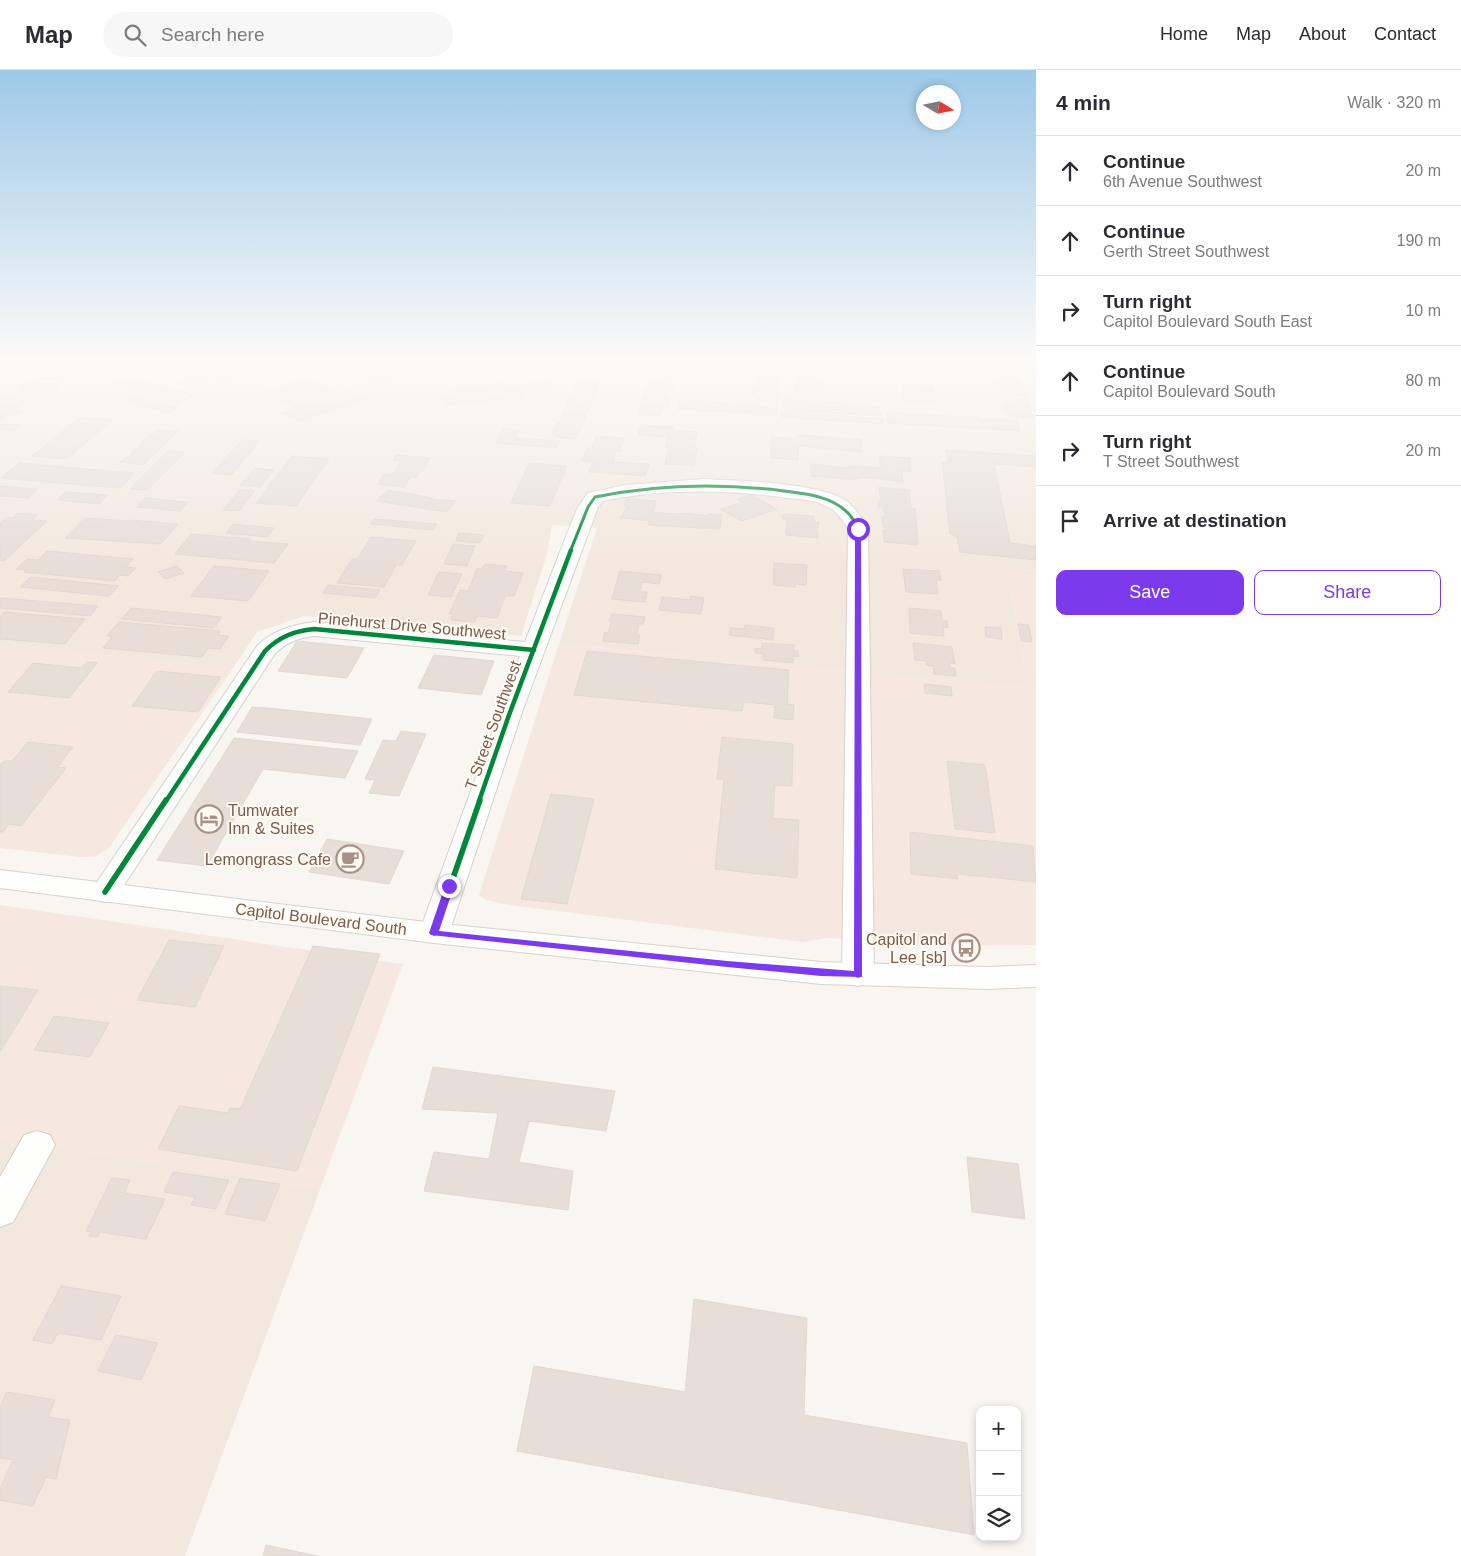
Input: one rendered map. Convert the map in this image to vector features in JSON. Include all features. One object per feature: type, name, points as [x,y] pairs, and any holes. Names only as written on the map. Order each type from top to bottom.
[{"type":"street","name":"T Street Southwest","points":[[434,933],[491,767],[534,650],[580,526],[595,497],[603,494],[704,484],[752,487],[811,494],[834,502],[849,514],[858,529],[858,975]]},
{"type":"street","name":"Pinehurst Drive Southwest","points":[[106,892],[274,640],[294,631],[314,629],[534,650]]},
{"type":"street","name":"Capitol Boulevard South","points":[[0,879],[434,933],[821,973],[858,975]]},
{"type":"street","points":[[858,975],[988,978],[1036,976]]},
{"type":"street","points":[[0,1211],[37,1145]]},
{"type":"shaded area","points":[[0,430],[1036,430],[1036,571],[1007,569],[1028,688],[559,644],[597,528],[552,525],[547,554],[521,636],[304,616],[257,632],[233,668],[0,644]]},
{"type":"shaded area","points":[[1007,569],[1036,571],[1036,945],[915,946],[896,941],[826,938],[802,942],[503,904],[486,900],[479,895],[559,644],[1028,688]]},
{"type":"shaded area","points":[[0,644],[233,668],[108,849],[94,857],[80,857],[0,848]]},
{"type":"shaded area","points":[[0,905],[403,964],[320,1189],[0,1139]]},
{"type":"shaded area","points":[[0,1139],[320,1189],[185,1556],[0,1556]]},
{"type":"building","points":[[64,430],[101,430],[66,459],[32,456]]},
{"type":"building","points":[[156,430],[178,431],[143,465],[120,462],[133,454],[130,454],[146,441],[143,441],[148,436],[151,436]]},
{"type":"building","points":[[502,430],[519,430],[515,438],[560,441],[557,448],[496,443]]},
{"type":"building","points":[[554,430],[580,430],[576,439],[554,437],[555,434],[552,434]]},
{"type":"building","points":[[639,430],[697,432],[695,441],[692,444],[696,444],[695,448],[697,448],[694,466],[665,464],[667,454],[671,452],[668,452],[669,447],[666,447],[668,437],[638,435]]},
{"type":"building","points":[[798,435],[862,440],[862,452],[799,446],[798,460],[770,458],[771,448],[774,449],[774,446],[771,446],[772,437],[797,439]]},
{"type":"building","points":[[596,436],[624,438],[620,451],[616,451],[612,457],[615,457],[613,462],[649,464],[645,476],[589,472],[593,462],[582,461],[587,448],[592,448]]},
{"type":"building","points":[[242,440],[260,441],[231,475],[212,473]]},
{"type":"building","points":[[946,450],[1036,456],[1036,467],[994,464],[1010,543],[1036,546],[1036,560],[960,552],[957,537],[950,534],[942,463],[948,462]]},
{"type":"building","points":[[168,451],[185,452],[147,490],[130,489]]},
{"type":"building","points":[[396,455],[430,458],[423,471],[421,470],[416,477],[410,477],[404,487],[378,484],[384,474],[392,475],[401,461],[393,460]]},
{"type":"building","points":[[292,456],[329,459],[296,506],[256,503]]},
{"type":"building","points":[[880,456],[910,458],[911,472],[902,471],[903,482],[870,478],[857,478],[857,480],[811,476],[811,464],[844,468],[856,466],[880,468],[880,463],[883,462],[880,462]]},
{"type":"building","points":[[19,463],[135,473],[120,488],[1,478]]},
{"type":"building","points":[[529,463],[567,466],[550,506],[511,503]]},
{"type":"building","points":[[255,468],[274,470],[260,487],[240,485]]},
{"type":"building","points":[[0,486],[38,489],[28,498],[0,496]]},
{"type":"building","points":[[879,487],[909,490],[911,509],[915,509],[918,545],[884,542],[883,530],[886,530],[886,528],[883,527],[882,516],[885,516],[886,513],[884,513],[883,507],[878,507],[878,501],[881,501]]},
{"type":"building","points":[[240,490],[255,491],[239,511],[223,510]]},
{"type":"building","points":[[388,490],[433,498],[431,499],[456,501],[446,512],[376,501]]},
{"type":"building","points":[[66,492],[108,495],[99,504],[57,500]]},
{"type":"building","points":[[751,495],[777,509],[742,521],[720,509],[742,502],[737,499]]},
{"type":"building","points":[[145,498],[188,502],[180,511],[136,507]]},
{"type":"building","points":[[626,499],[656,501],[653,512],[708,516],[709,514],[722,515],[720,529],[648,525],[649,521],[621,518],[627,505],[624,505]]},
{"type":"building","points":[[17,513],[37,515],[32,520],[47,521],[4,561],[0,561],[0,523],[7,517],[13,518]]},
{"type":"building","points":[[783,514],[814,516],[814,522],[819,522],[818,528],[816,528],[818,538],[786,535],[787,520],[782,519]]},
{"type":"building","points":[[85,518],[178,524],[161,544],[65,538]]},
{"type":"building","points":[[374,519],[437,524],[433,530],[370,524]]},
{"type":"building","points":[[233,524],[274,528],[267,537],[226,533]]},
{"type":"building","points":[[459,533],[484,535],[480,543],[456,541]]},
{"type":"building","points":[[191,534],[288,544],[274,563],[175,554]]},
{"type":"building","points":[[371,537],[416,541],[402,565],[396,565],[384,587],[337,583],[352,559],[357,559]]},
{"type":"building","points":[[453,544],[475,546],[467,566],[444,564]]},
{"type":"building","points":[[47,551],[133,559],[126,567],[136,568],[128,576],[120,575],[115,581],[24,572],[26,570],[16,569],[27,559],[38,560]]},
{"type":"building","points":[[774,563],[807,565],[806,585],[795,584],[795,587],[773,585]]},
{"type":"building","points":[[485,564],[507,566],[505,571],[523,573],[514,596],[505,596],[497,618],[477,616],[475,622],[451,620],[453,614],[449,614],[460,590],[468,591],[477,569],[482,569]]},
{"type":"building","points":[[177,566],[184,573],[165,579],[158,572]]},
{"type":"building","points":[[214,566],[269,571],[248,601],[191,596]]},
{"type":"building","points":[[903,569],[939,571],[941,580],[936,580],[938,594],[906,592]]},
{"type":"building","points":[[620,571],[661,575],[659,584],[642,582],[640,592],[647,592],[645,602],[612,599]]},
{"type":"building","points":[[439,572],[462,574],[451,597],[428,595]]},
{"type":"building","points":[[30,577],[119,586],[109,596],[20,587]]},
{"type":"building","points":[[328,585],[380,590],[375,598],[323,593]]},
{"type":"building","points":[[691,596],[704,598],[701,614],[659,610],[662,597],[690,600]]},
{"type":"building","points":[[0,598],[98,606],[90,616],[0,608]]},
{"type":"building","points":[[131,608],[222,617],[214,628],[122,619]]},
{"type":"building","points":[[909,608],[941,611],[942,621],[947,621],[948,628],[943,627],[944,636],[910,633]]},
{"type":"building","points":[[4,612],[85,619],[65,644],[0,639],[0,617]]},
{"type":"building","points":[[612,614],[645,617],[643,624],[639,624],[636,635],[640,635],[638,644],[603,641],[605,632],[608,633],[612,621],[609,621]]},
{"type":"building","points":[[119,622],[220,631],[218,635],[229,636],[220,649],[208,648],[202,657],[103,648],[112,637],[107,636]]},
{"type":"building","points":[[1018,624],[1029,625],[1032,642],[1021,641]]},
{"type":"building","points":[[745,625],[774,628],[773,640],[729,635],[731,628],[744,629]]},
{"type":"building","points":[[985,627],[1001,628],[1002,639],[986,637]]},
{"type":"building","points":[[297,641],[364,648],[347,678],[278,671]]},
{"type":"building","points":[[762,643],[794,645],[793,651],[798,651],[798,657],[793,656],[793,663],[763,660],[763,654],[755,653],[755,648],[762,649]]},
{"type":"building","points":[[913,643],[952,647],[955,664],[950,663],[950,668],[955,668],[956,676],[934,674],[933,666],[926,665],[926,661],[915,660]]},
{"type":"building","points":[[587,651],[789,670],[787,704],[794,705],[793,720],[774,718],[775,705],[744,702],[742,711],[574,695]]},
{"type":"building","points":[[434,655],[494,661],[481,695],[418,688]]},
{"type":"building","points":[[87,662],[97,663],[69,698],[8,692],[33,663],[81,668]]},
{"type":"building","points":[[157,671],[221,677],[198,712],[132,706]]},
{"type":"building","points":[[924,684],[951,687],[952,696],[925,693]]},
{"type":"building","points":[[252,707],[372,719],[360,745],[237,732]]},
{"type":"building","points":[[401,731],[426,734],[399,796],[369,793],[375,780],[365,779],[383,740],[396,741]]},
{"type":"building","points":[[722,737],[793,744],[792,786],[775,785],[773,818],[799,820],[797,878],[715,869],[724,779],[717,779]]},
{"type":"building","name":"Tumwater Inn & Suites","points":[[234,738],[358,751],[345,778],[263,769],[207,866],[157,860]]},
{"type":"building","points":[[28,742],[73,747],[58,767],[66,768],[21,826],[9,824],[3,832],[0,832],[0,765],[4,761],[12,761]]},
{"type":"building","points":[[947,761],[985,765],[995,833],[955,829]]},
{"type":"building","points":[[551,794],[594,799],[567,904],[521,899]]},
{"type":"building","points":[[910,832],[1033,846],[1036,882],[957,874],[958,879],[911,874]]},
{"type":"building","points":[[327,839],[404,851],[389,884],[309,872]]},
{"type":"building","points":[[169,940],[224,946],[195,1007],[137,1000]]},
{"type":"building","points":[[313,946],[380,954],[297,1171],[158,1149],[179,1106],[228,1113],[230,1108],[240,1109]]},
{"type":"building","points":[[0,986],[38,990],[0,1052]]},
{"type":"building","points":[[54,1016],[109,1023],[90,1057],[34,1050]]},
{"type":"building","points":[[433,1067],[615,1091],[606,1131],[529,1121],[519,1162],[573,1171],[568,1210],[424,1191],[434,1152],[489,1159],[498,1113],[422,1109]]},
{"type":"building","points":[[967,1157],[1018,1164],[1025,1219],[972,1212]]},
{"type":"building","points":[[173,1172],[229,1180],[216,1209],[191,1205],[195,1197],[164,1192]]},
{"type":"building","points":[[112,1178],[130,1180],[124,1193],[165,1199],[146,1239],[100,1232],[98,1237],[89,1236],[92,1232],[86,1231]]},
{"type":"building","points":[[240,1178],[280,1184],[265,1221],[225,1214]]},
{"type":"building","points":[[61,1286],[121,1296],[101,1340],[58,1333],[52,1344],[33,1340]]},
{"type":"building","points":[[694,1299],[807,1318],[804,1415],[967,1443],[974,1535],[517,1451],[534,1366],[685,1392]]},
{"type":"building","points":[[116,1335],[158,1343],[141,1380],[98,1371]]},
{"type":"building","points":[[7,1392],[55,1400],[48,1417],[70,1420],[56,1479],[46,1477],[33,1506],[0,1500],[0,1488],[13,1460],[0,1458],[0,1407]]},
{"type":"building","points":[[266,1545],[317,1556],[263,1556]]},
{"type":"cycle path","points":[[434,933],[509,715],[580,526],[588,507],[595,497],[625,491],[704,485],[752,487],[811,495],[834,502],[849,514],[858,529],[858,975]]},
{"type":"cycle path","points":[[105,892],[265,651],[281,638],[300,631],[314,629],[534,650]]},
{"type":"place","name":"Tumwater Inn & Suites","points":[[209,819]]},
{"type":"place","name":"Lemongrass Cafe","points":[[350,859]]},
{"type":"place","name":"Capitol and Lee [sb]","points":[[966,948]]},
{"type":"route","points":[[449,886],[434,933],[727,964],[858,975],[858,529]]}]
